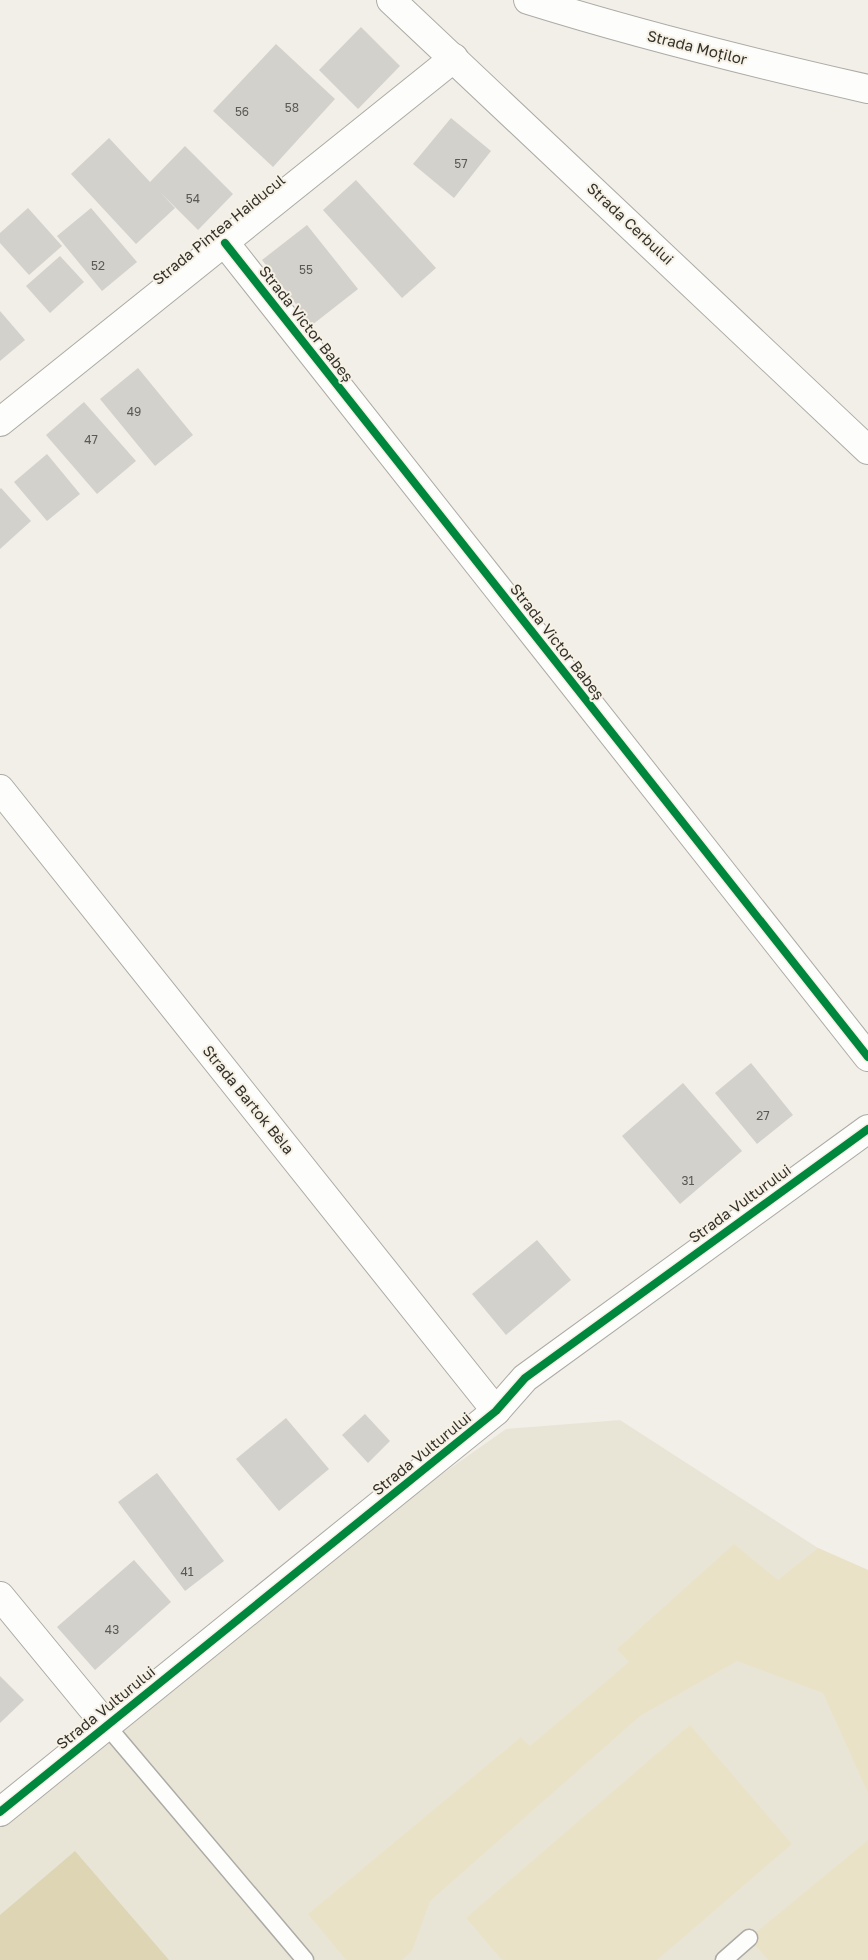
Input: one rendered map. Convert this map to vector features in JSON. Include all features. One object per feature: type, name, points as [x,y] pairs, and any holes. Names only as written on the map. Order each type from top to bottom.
[{"type":"street","name":"Strada Cerbului","points":[[391,0],[868,450]]},
{"type":"street","name":"Strada Moților","points":[[528,0],[622,29],[769,67],[868,89]]},
{"type":"street","name":"Strada Pintea Haiducul","points":[[0,422],[454,58]]},
{"type":"street","name":"Strada Victor Babeș","points":[[225,243],[868,1057]]},
{"type":"street","name":"Strada Bartok Bèla","points":[[0,789],[496,1411]]},
{"type":"street","name":"Strada Vulturului","points":[[0,1812],[496,1411],[525,1378],[868,1129]]},
{"type":"street","points":[[0,1596],[106,1726]]},
{"type":"lane","points":[[106,1726],[305,1960]]},
{"type":"lane","points":[[724,1960],[749,1938]]},
{"type":"shaded area","points":[[620,1420],[818,1548],[868,1570],[868,1960],[0,1960],[0,1804],[151,1679],[506,1429]]},
{"type":"shaded area","points":[[734,1544],[778,1580],[818,1548],[868,1570],[868,1793],[823,1693],[737,1661],[640,1716],[430,1901],[412,1951],[402,1960],[346,1960],[308,1914],[521,1737],[530,1746],[629,1662],[617,1649]]},
{"type":"shaded area","points":[[690,1725],[792,1844],[657,1960],[502,1960],[466,1918]]},
{"type":"shaded area","points":[[868,1840],[868,1960],[768,1960],[749,1938]]},
{"type":"shaded area","points":[[75,1851],[169,1960],[0,1960],[0,1915]]},
{"type":"building","points":[[361,27],[400,66],[358,109],[319,70]]},
{"type":"building","points":[[276,44],[335,99],[273,167],[213,111]]},
{"type":"building","points":[[451,118],[491,151],[454,198],[413,164]]},
{"type":"building","points":[[109,138],[150,182],[185,146],[233,194],[198,230],[160,192],[175,208],[136,244],[71,174]]},
{"type":"building","points":[[356,180],[436,268],[402,298],[323,210]]},
{"type":"building","points":[[28,208],[62,246],[29,275],[0,243],[0,233]]},
{"type":"building","points":[[91,208],[137,262],[102,291],[57,236]]},
{"type":"building","points":[[307,225],[358,289],[312,325],[262,260]]},
{"type":"building","points":[[60,256],[84,282],[50,313],[26,286]]},
{"type":"building","points":[[0,311],[25,340],[0,361]]},
{"type":"building","points":[[138,368],[193,435],[155,466],[100,399]]},
{"type":"building","points":[[84,402],[136,461],[97,494],[46,435]]},
{"type":"building","points":[[47,454],[80,494],[47,521],[14,482]]},
{"type":"building","points":[[0,489],[31,521],[0,549]]},
{"type":"building","points":[[751,1063],[793,1115],[757,1144],[715,1093]]},
{"type":"building","points":[[683,1083],[742,1151],[680,1204],[622,1136]]},
{"type":"building","points":[[537,1240],[571,1280],[506,1335],[472,1294]]},
{"type":"building","points":[[365,1414],[390,1441],[368,1463],[342,1435]]},
{"type":"building","points":[[286,1418],[329,1469],[279,1511],[236,1459]]},
{"type":"building","points":[[157,1473],[224,1561],[185,1591],[118,1502]]},
{"type":"building","points":[[134,1560],[171,1602],[95,1670],[57,1627]]},
{"type":"building","points":[[0,1676],[24,1700],[0,1723]]},
{"type":"cycle path","points":[[225,243],[868,1057]]},
{"type":"cycle path","points":[[0,1812],[496,1411],[525,1378],[868,1129]]}]
